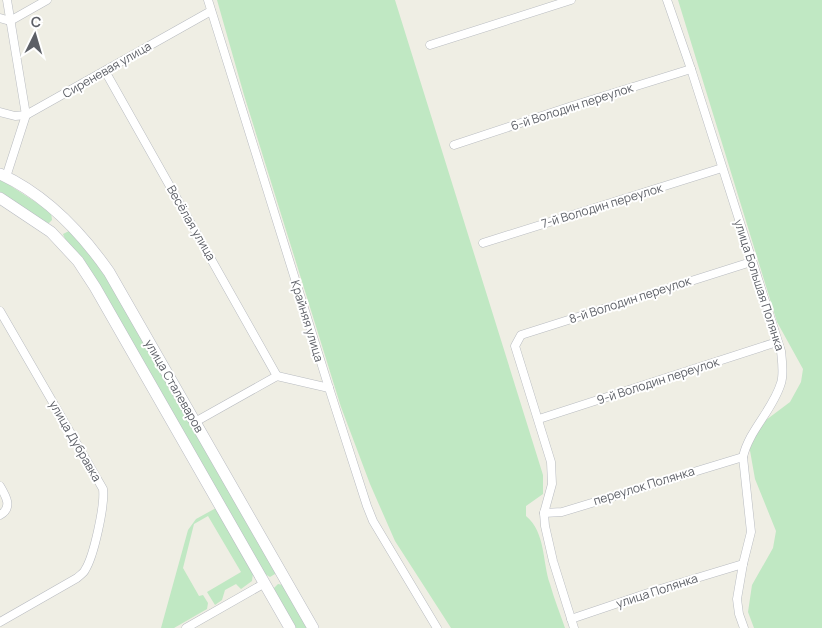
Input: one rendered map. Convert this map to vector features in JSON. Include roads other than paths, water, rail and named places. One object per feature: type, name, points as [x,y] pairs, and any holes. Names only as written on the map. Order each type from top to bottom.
[{"type":"main road","name":"улица Сталеваров","points":[[3,176],[38,198],[64,219],[81,235],[109,272],[313,628]]},
{"type":"main road","name":"улица Сталеваров","points":[[0,198],[51,232],[78,261],[95,287],[290,628]]},
{"type":"main road","points":[[51,232],[64,219]]},
{"type":"main road","points":[[265,583],[283,575]]},
{"type":"street","points":[[3,176],[26,115],[7,0]]},
{"type":"street","points":[[0,18],[10,21],[47,0]]},
{"type":"street","name":"Крайняя улица","points":[[208,0],[328,388],[373,520],[437,628]]},
{"type":"street","points":[[430,46],[571,0]]},
{"type":"street","name":"улица Большая Полянка","points":[[667,0],[691,69],[751,262],[781,351],[781,383],[766,413],[745,447],[743,457],[751,532],[737,599],[738,614],[744,628]]},
{"type":"street","name":"Сиреневая улица","points":[[26,115],[211,11]]},
{"type":"street","name":"6-й Володин переулок","points":[[454,146],[572,106],[691,69]]},
{"type":"street","name":"Весёлая улица","points":[[104,71],[277,376]]},
{"type":"street","points":[[0,112],[15,116],[26,115]]},
{"type":"street","name":"7-й Володин переулок","points":[[482,243],[722,168]]},
{"type":"street","name":"8-й Володин переулок","points":[[539,419],[515,346],[521,335],[751,262]]},
{"type":"street","name":"улица Дубравка","points":[[0,311],[103,489],[104,498],[96,536],[85,571],[77,578],[0,622]]},
{"type":"street","name":"9-й Володин переулок","points":[[539,419],[777,342]]},
{"type":"street","points":[[195,422],[277,376],[328,388]]},
{"type":"street","points":[[539,419],[551,462],[552,484],[544,513],[545,526],[553,561],[574,628]]},
{"type":"street","name":"переулок Полянка","points":[[544,513],[562,512],[743,457]]},
{"type":"street","points":[[0,486],[7,497],[8,505],[6,512],[0,515]]},
{"type":"street","name":"улица Полянка","points":[[571,619],[743,564]]},
{"type":"street","points":[[186,628],[265,583]]}]
